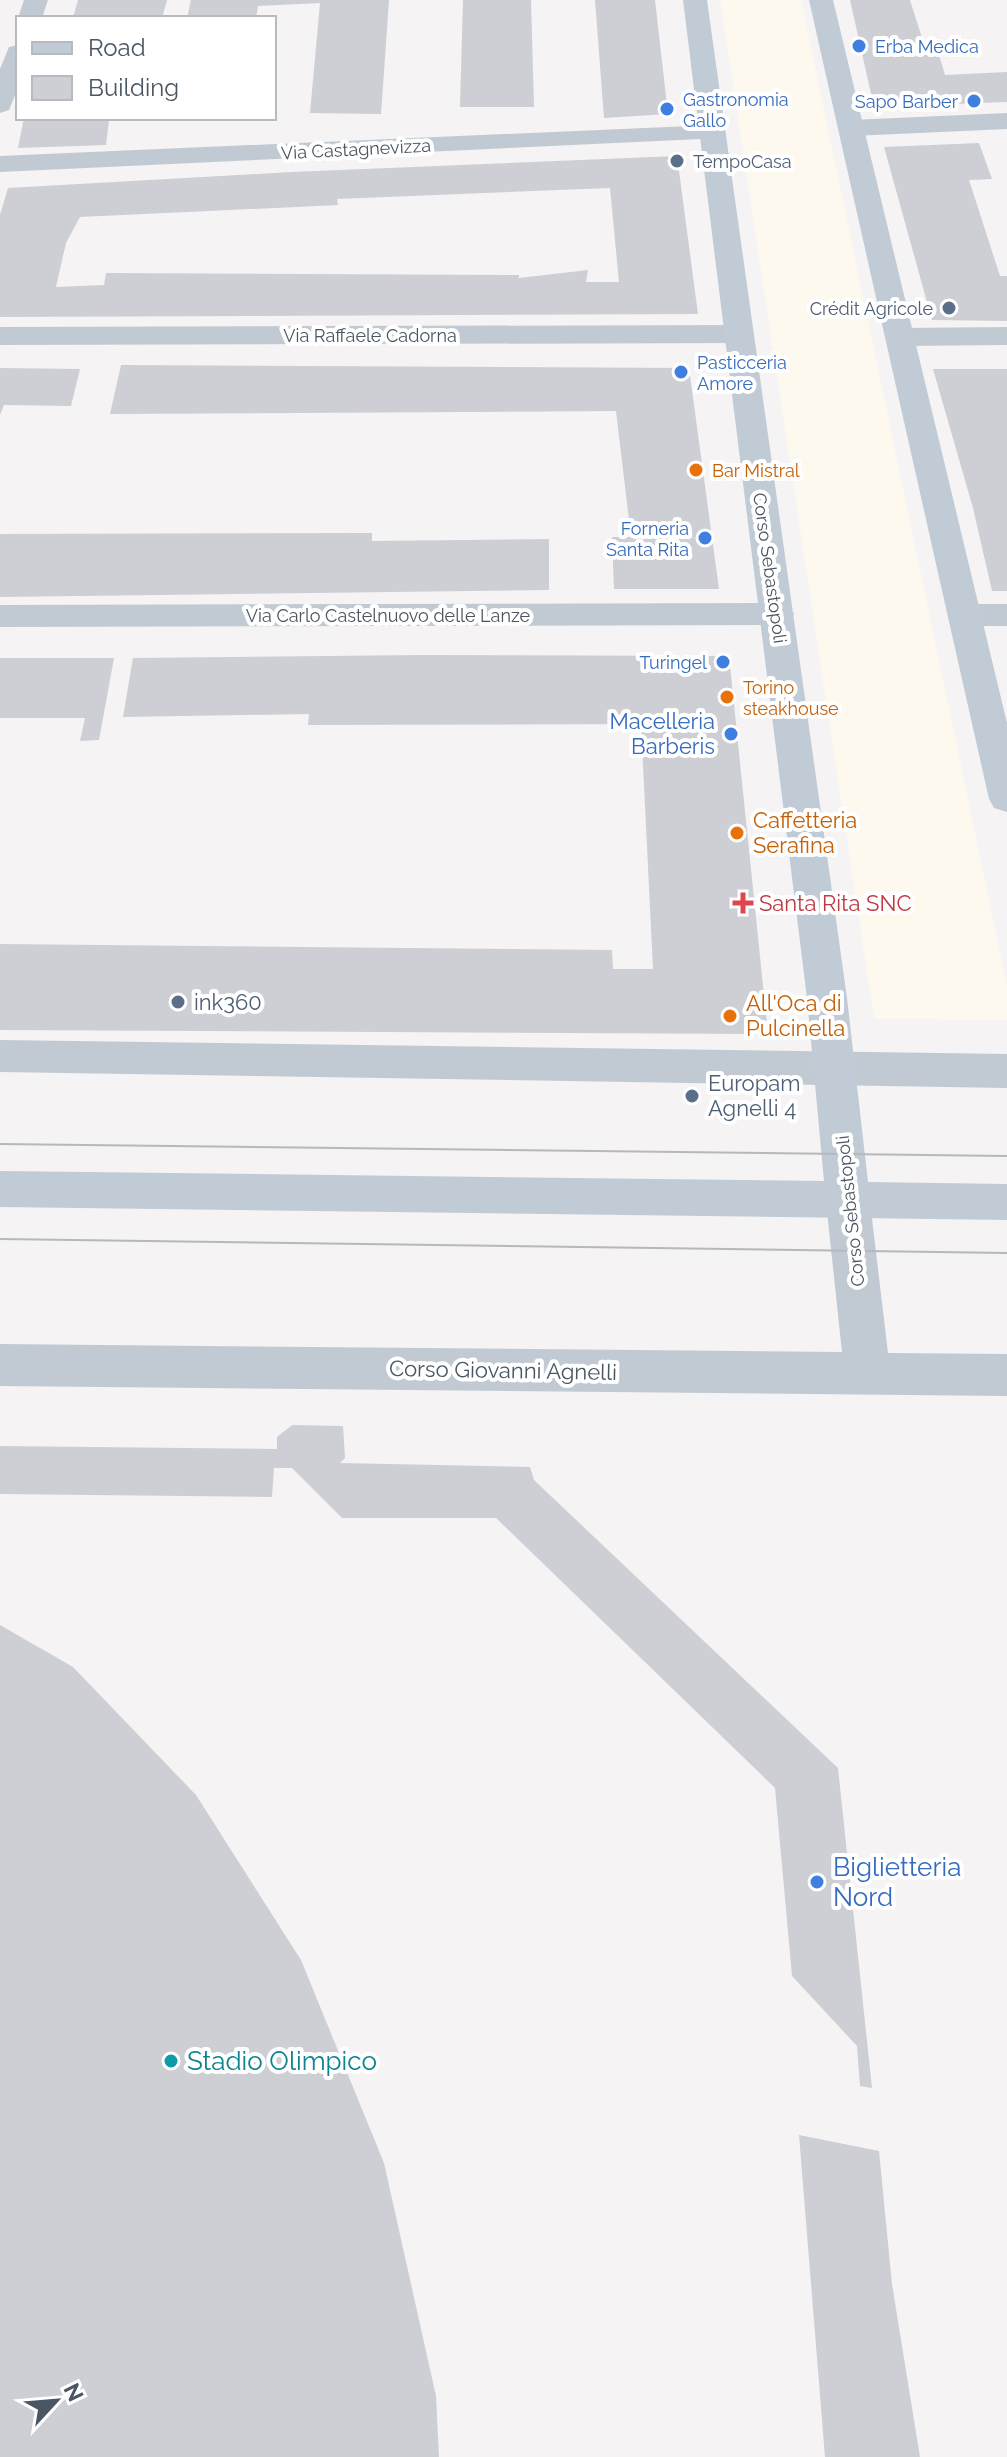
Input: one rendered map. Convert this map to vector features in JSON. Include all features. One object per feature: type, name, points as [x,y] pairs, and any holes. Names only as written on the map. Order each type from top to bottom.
[{"type":"street","name":"Corso Sebastopoli","points":[[695,0],[836,1069],[868,1375]]},
{"type":"street","points":[[821,0],[1007,799]]},
{"type":"street","points":[[0,105],[16,58]]},
{"type":"street","points":[[852,128],[1007,121]]},
{"type":"street","name":"Via Castagnevizza","points":[[0,164],[713,133]]},
{"type":"street","name":"Via Raffaele Cadorna","points":[[0,336],[739,334]]},
{"type":"street","points":[[901,337],[1007,336]]},
{"type":"street","name":"Via Carlo Castelnuovo delle Lanze","points":[[0,616],[777,614]]},
{"type":"street","points":[[965,615],[1007,615]]},
{"type":"street","points":[[0,1056],[1007,1071]]},
{"type":"street","points":[[0,1189],[1007,1202]]},
{"type":"street","name":"Corso Giovanni Agnelli","points":[[0,1365],[1007,1375]]},
{"type":"shaded area","points":[[720,0],[801,0],[1007,986],[1007,1020],[874,1019]]},
{"type":"building","points":[[78,0],[167,0],[163,16],[74,16]]},
{"type":"building","points":[[191,0],[389,0],[381,114],[310,113],[320,3],[258,6],[256,16],[187,16]]},
{"type":"building","points":[[463,0],[531,0],[534,107],[460,107]]},
{"type":"building","points":[[595,0],[655,0],[668,114],[604,118]]},
{"type":"building","points":[[850,0],[910,0],[923,41],[935,41],[945,75],[1007,72],[1007,102],[874,107]]},
{"type":"building","points":[[24,120],[109,120],[106,145],[18,148]]},
{"type":"building","points":[[979,143],[992,179],[969,180],[1000,276],[1007,276],[1007,321],[932,320],[884,147]]},
{"type":"building","points":[[677,156],[698,314],[0,317],[0,215],[8,188],[292,172]],"holes":[[[610,188],[619,282],[586,282],[588,270],[519,278],[519,275],[106,273],[104,285],[56,287],[66,243],[80,217],[338,205],[337,199]]]},
{"type":"building","points":[[121,365],[689,368],[719,589],[614,589],[612,537],[631,537],[616,411],[110,414]]},
{"type":"building","points":[[0,368],[80,369],[71,406],[4,405],[0,415]]},
{"type":"building","points":[[933,369],[1007,369],[1007,591],[992,591],[973,508]]},
{"type":"building","points":[[372,533],[372,541],[549,539],[549,590],[0,597],[0,534]]},
{"type":"building","points":[[729,656],[768,1034],[0,1030],[0,944],[612,950],[613,969],[653,969],[641,724],[308,725],[309,714],[123,717],[133,658]]},
{"type":"building","points":[[0,658],[114,658],[99,740],[80,741],[85,718],[0,718]]},
{"type":"building","points":[[292,1425],[343,1426],[345,1458],[340,1463],[530,1467],[534,1480],[838,1768],[872,2088],[860,2086],[857,2046],[792,1976],[775,1788],[496,1518],[342,1518],[292,1468],[274,1468],[272,1497],[0,1494],[0,1446],[277,1449],[277,1437]]},
{"type":"building","name":"Stadio Olimpico","points":[[0,1625],[73,1667],[196,1795],[301,1960],[384,2163],[436,2396],[439,2457],[0,2457]]},
{"type":"building","points":[[799,2135],[879,2151],[892,2284],[920,2457],[825,2457]]},
{"type":"tram line","points":[[0,1144],[1007,1156]]},
{"type":"tram line","points":[[0,1239],[1007,1253]]},
{"type":"place","name":"Erba Medica","points":[[859,46]]},
{"type":"place","name":"Sapo Barber","points":[[974,101]]},
{"type":"place","name":"Gastronomia Gallo","points":[[667,109]]},
{"type":"place","name":"TempoCasa","points":[[677,161]]},
{"type":"place","name":"Crédit Agricole","points":[[949,308]]},
{"type":"place","name":"Pasticceria Amore","points":[[681,372]]},
{"type":"place","name":"Bar Mistral","points":[[696,470]]},
{"type":"place","name":"Forneria Santa Rita","points":[[705,538]]},
{"type":"place","name":"Turingel","points":[[723,662]]},
{"type":"place","name":"Torino steakhouse","points":[[727,697]]},
{"type":"place","name":"Macelleria Barberis","points":[[731,734]]},
{"type":"place","name":"Caffetteria Serafina","points":[[737,833]]},
{"type":"place","name":"Santa Rita SNC","points":[[743,903]]},
{"type":"place","name":"ink360","points":[[178,1002]]},
{"type":"place","name":"All'Oca di Pulcinella","points":[[730,1016]]},
{"type":"place","name":"Europam Agnelli 4","points":[[692,1096]]},
{"type":"place","name":"Biglietteria Nord","points":[[817,1882]]},
{"type":"place","name":"Stadio Olimpico","points":[[171,2061]]}]
